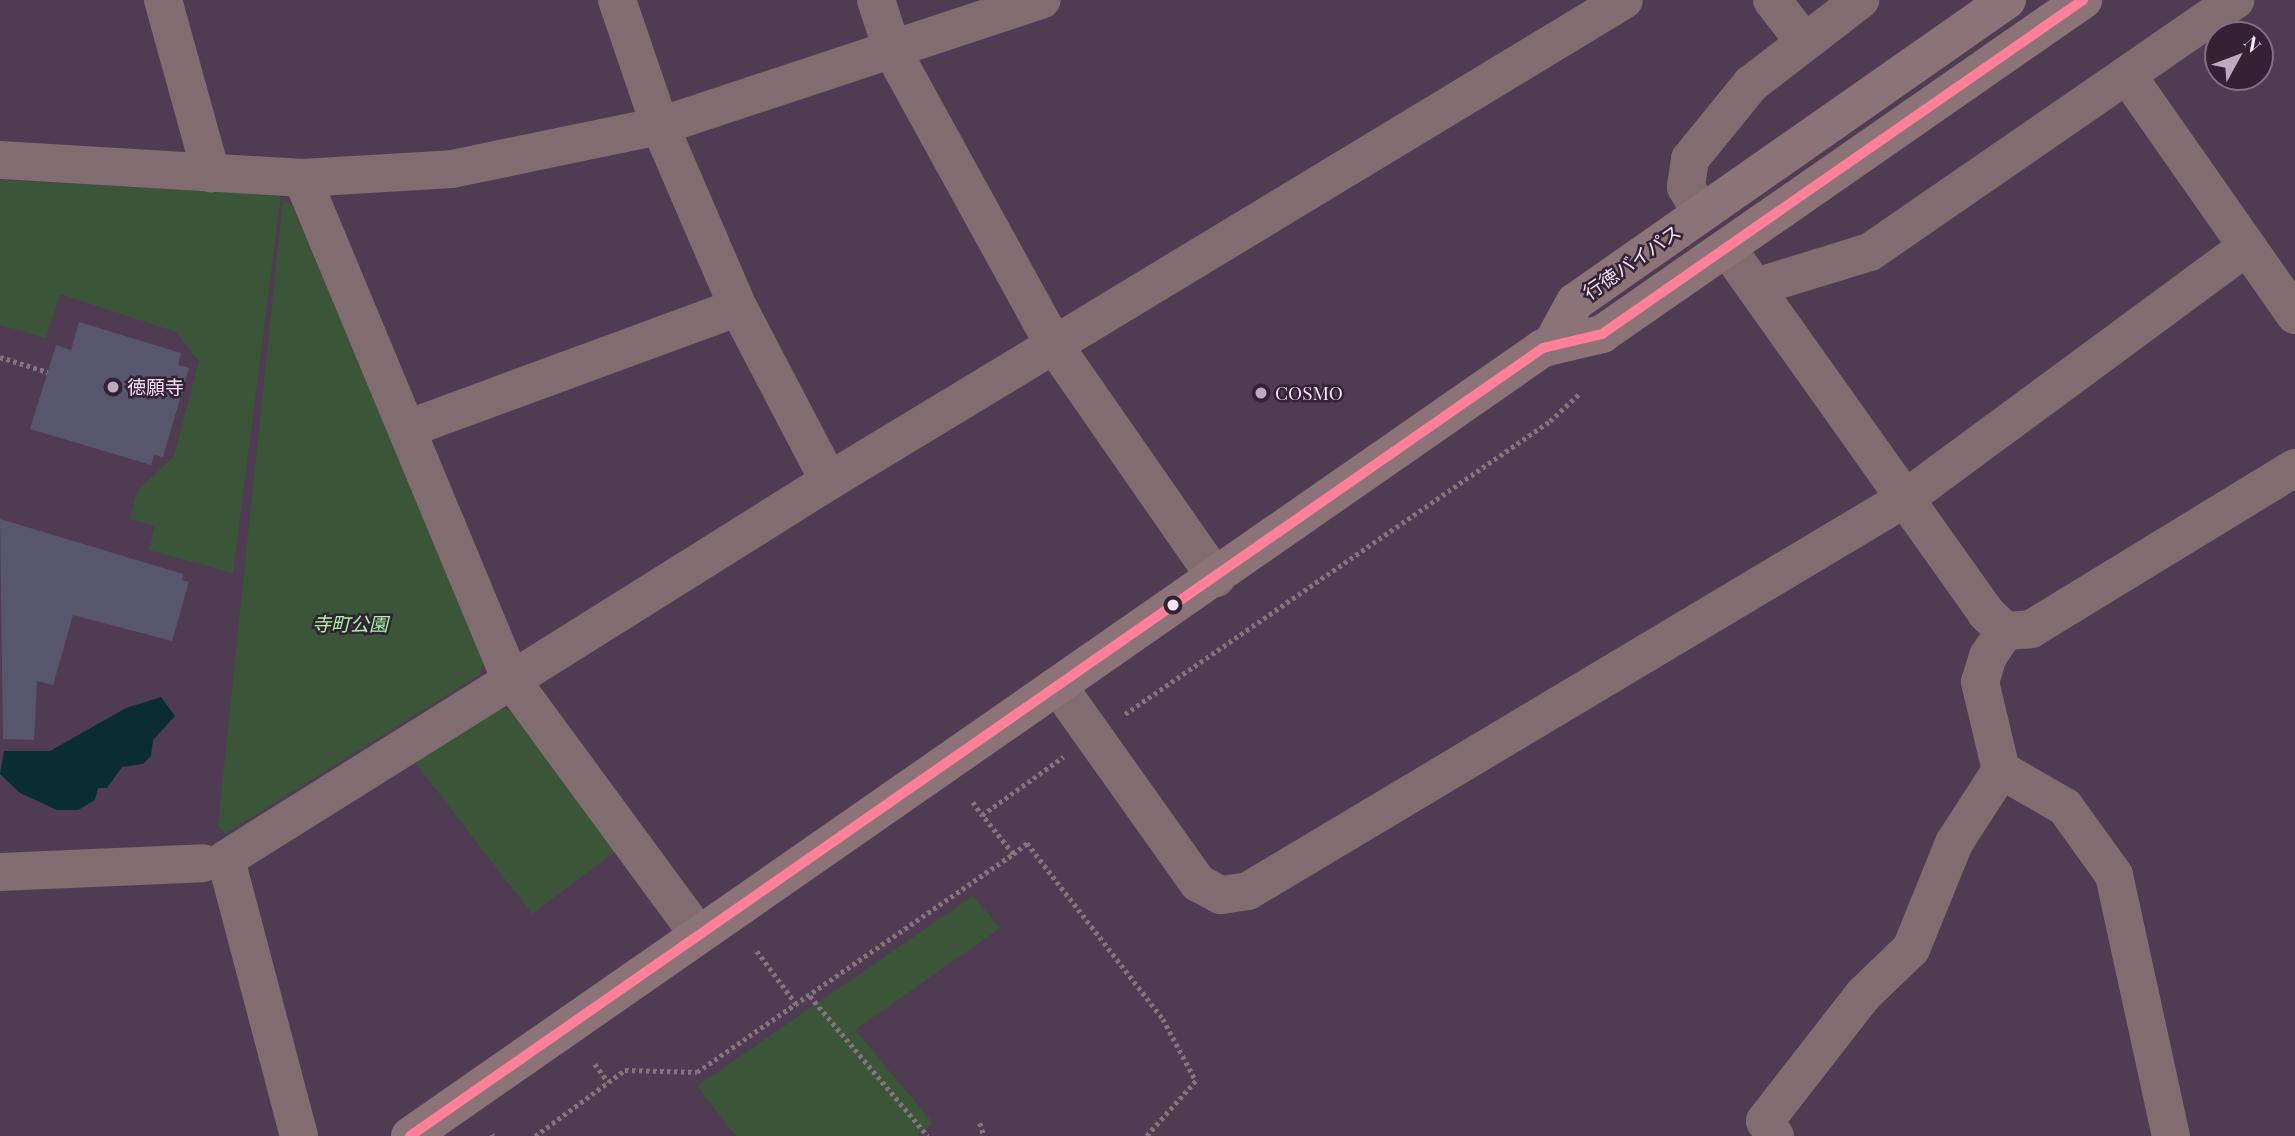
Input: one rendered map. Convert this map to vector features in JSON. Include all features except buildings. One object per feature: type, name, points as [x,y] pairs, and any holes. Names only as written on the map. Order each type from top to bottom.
[{"type":"main road","name":"行徳バイパス","points":[[1553,342],[1575,302],[2007,0]]},
{"type":"main road","points":[[410,1136],[1553,342],[1602,334],[2083,0]]},
{"type":"street","points":[[163,0],[211,173]]},
{"type":"street","points":[[617,0],[660,126],[738,307],[829,481]]},
{"type":"street","points":[[876,0],[893,52],[1054,345],[1216,578]]},
{"type":"street","points":[[0,160],[302,178],[452,169],[660,126],[893,52],[1042,0]]},
{"type":"street","points":[[299,1136],[226,859],[510,678],[829,481],[1624,0]]},
{"type":"street","points":[[1772,0],[1803,40]]},
{"type":"street","points":[[1701,213],[1686,187],[1690,159],[1751,84],[1803,40],[1860,0]]},
{"type":"street","points":[[1756,287],[1870,252],[2235,0]]},
{"type":"street","points":[[2127,75],[2295,315]]},
{"type":"street","points":[[302,178],[510,678],[698,934]]},
{"type":"street","points":[[1058,686],[1198,883],[1221,895],[1248,891],[1906,498],[2247,247]]},
{"type":"street","points":[[1727,248],[1986,613],[2006,631],[2031,629],[2295,468]]},
{"type":"street","points":[[407,429],[738,307]]},
{"type":"street","points":[[1775,1136],[1765,1121],[1864,994],[1911,949],[1954,843],[2001,770],[1980,682],[1988,656],[2006,631]]},
{"type":"street","points":[[2001,770],[2065,807],[2114,875],[2171,1136]]},
{"type":"street","points":[[0,872],[203,863]]},
{"type":"path","points":[[0,358],[48,372]]},
{"type":"path","points":[[982,815],[1092,736],[1549,421],[1579,394]]},
{"type":"path","points":[[973,802],[1013,854]]},
{"type":"path","points":[[534,1136],[625,1070],[697,1072],[1027,844],[1163,1019],[1196,1081],[1147,1136]]},
{"type":"path","points":[[757,951],[797,1005]]},
{"type":"path","points":[[810,996],[928,1136]]},
{"type":"path","points":[[595,1063],[608,1082]]},
{"type":"path","points":[[980,1123],[984,1136]]},
{"type":"green space","points":[[0,180],[281,195],[233,573],[149,550],[155,526],[130,519],[137,491],[174,456],[199,361],[176,332],[60,294],[46,338],[0,325]]},
{"type":"green space","name":"寺町公園","points":[[283,198],[292,206],[486,657],[479,675],[225,834],[218,825]]},
{"type":"green space","points":[[497,708],[516,712],[618,849],[532,914],[414,761]]},
{"type":"green space","points":[[973,896],[1000,928],[855,1030],[933,1123],[916,1136],[736,1136],[697,1086]]},
{"type":"shaded area","points":[[161,697],[175,716],[153,740],[151,756],[143,764],[122,767],[107,788],[98,788],[95,800],[78,810],[57,810],[20,793],[0,774],[4,751],[50,751],[126,708]]},
{"type":"transit line","points":[[410,1136],[1543,348],[1602,334],[2083,0]]},
{"type":"place","name":"徳願寺","points":[[113,387]]},
{"type":"place","name":"COSMO","points":[[1261,393]]}]
